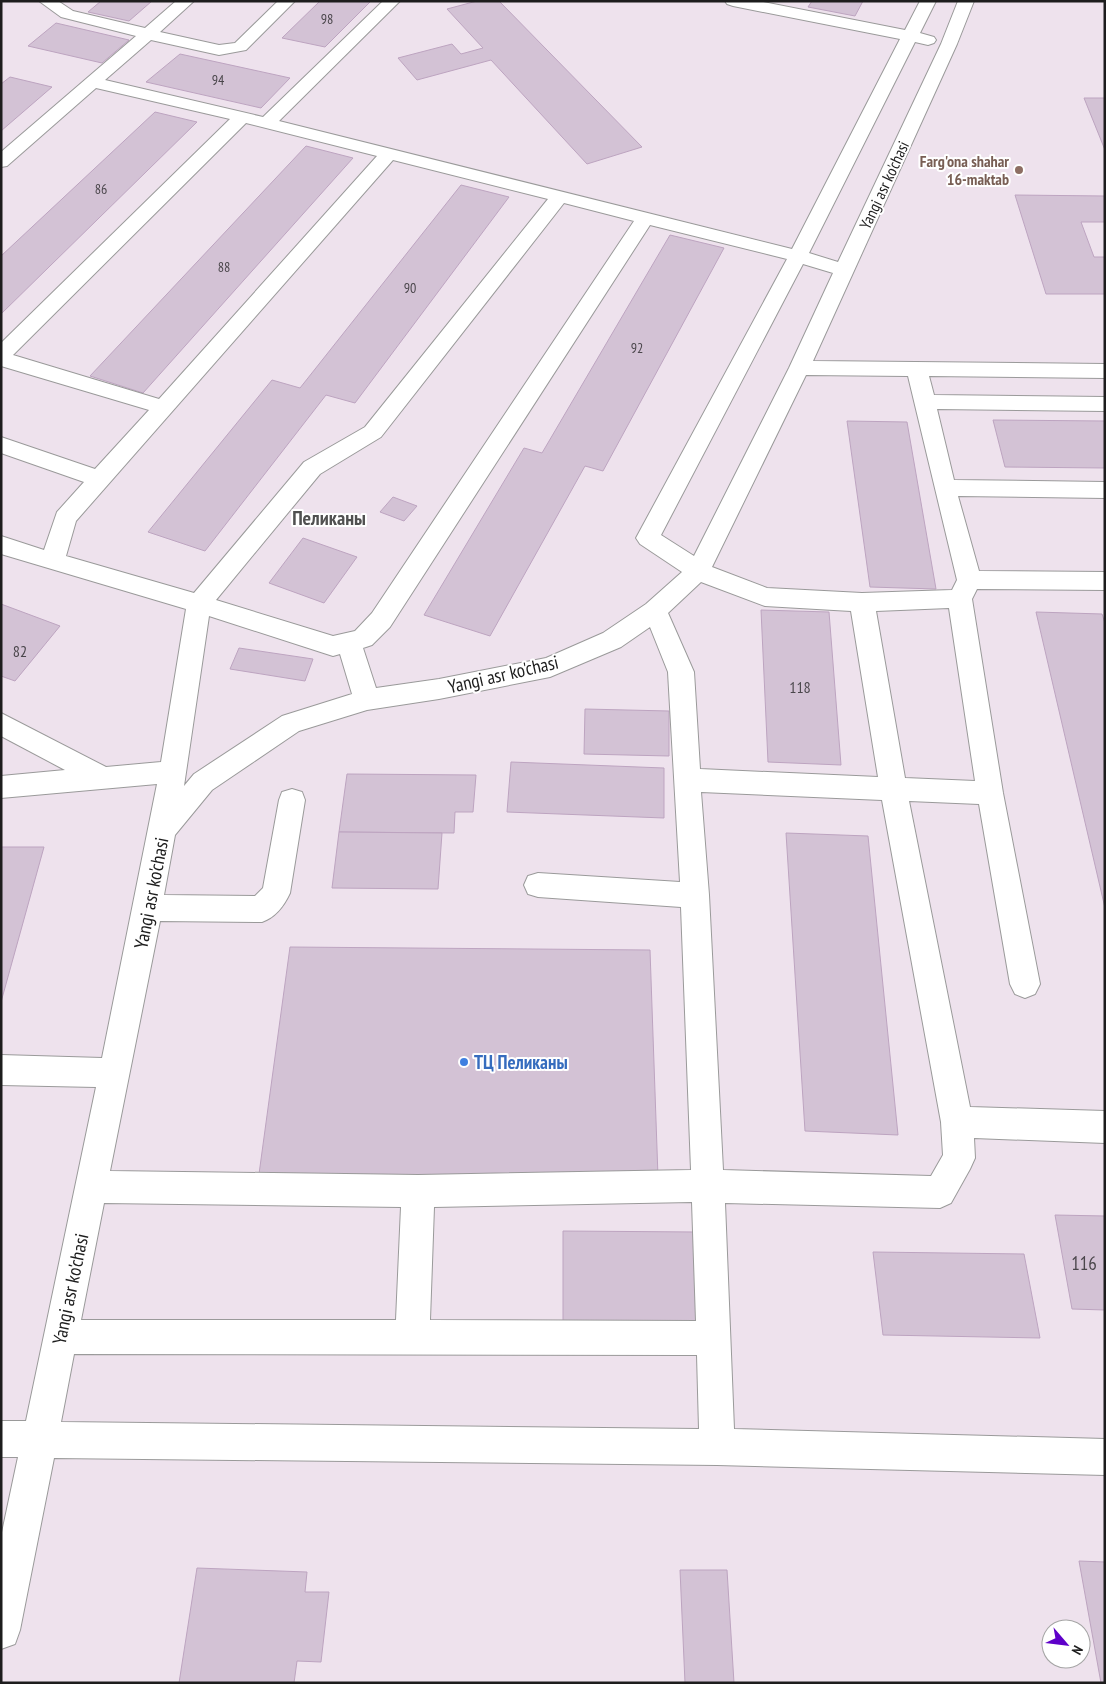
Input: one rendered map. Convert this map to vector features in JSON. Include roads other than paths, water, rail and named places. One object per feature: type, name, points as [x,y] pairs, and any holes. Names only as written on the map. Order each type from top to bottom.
[{"type":"street","points":[[47,1],[67,14],[219,50],[240,47],[287,1]]},
{"type":"street","points":[[1,162],[186,1]]},
{"type":"street","points":[[267,122],[392,1]]},
{"type":"street","points":[[733,1],[789,6],[911,37],[949,44]]},
{"type":"street","points":[[928,1],[798,256],[648,538],[698,571],[765,597],[862,602],[965,590],[1105,581]]},
{"type":"street","name":"Yangi asr ko'chasi","points":[[1,1630],[38,1440],[115,1073],[162,831],[203,782],[291,723],[367,700],[439,689],[550,667],[612,640],[654,611],[698,571],[799,368],[949,44],[966,1]]},
{"type":"street","points":[[91,82],[267,122],[798,256],[844,270]]},
{"type":"street","points":[[1,355],[242,117]]},
{"type":"street","points":[[53,561],[64,518],[390,153]]},
{"type":"street","points":[[162,831],[199,604],[312,468],[373,432],[560,196]]},
{"type":"street","points":[[1,545],[333,646],[363,638],[381,620],[645,218]]},
{"type":"street","points":[[1,359],[163,407]]},
{"type":"street","points":[[799,368],[1105,370]]},
{"type":"street","points":[[917,370],[945,488],[965,590],[990,793],[1025,984]]},
{"type":"street","points":[[925,402],[1105,404]]},
{"type":"street","points":[[1,445],[99,479]]},
{"type":"street","points":[[945,488],[1105,490]]},
{"type":"street","points":[[91,1187],[418,1191],[708,1186],[940,1192],[959,1158],[957,1122],[893,790],[862,602]]},
{"type":"street","points":[[654,611],[681,672],[695,895],[717,1447]]},
{"type":"street","points":[[349,643],[367,700]]},
{"type":"street","points":[[1,723],[105,779]]},
{"type":"street","points":[[1,787],[173,772]]},
{"type":"street","points":[[687,780],[990,793]]},
{"type":"street","points":[[148,908],[262,909],[276,894],[292,800]]},
{"type":"street","points":[[538,884],[695,895]]},
{"type":"street","points":[[1,1070],[115,1073]]},
{"type":"street","points":[[957,1122],[1105,1126]]},
{"type":"street","points":[[412,1337],[418,1191]]},
{"type":"street","points":[[60,1337],[714,1338]]},
{"type":"street","points":[[1,1439],[717,1447],[1105,1457]]},
{"type":"place","name":"Farg'ona shahar 16-maktab","points":[[1019,170]]},
{"type":"place","name":"ТЦ Пеликаны","points":[[464,1062]]},
{"type":"district","name":"Пеликаны","points":[[329,518]]}]
